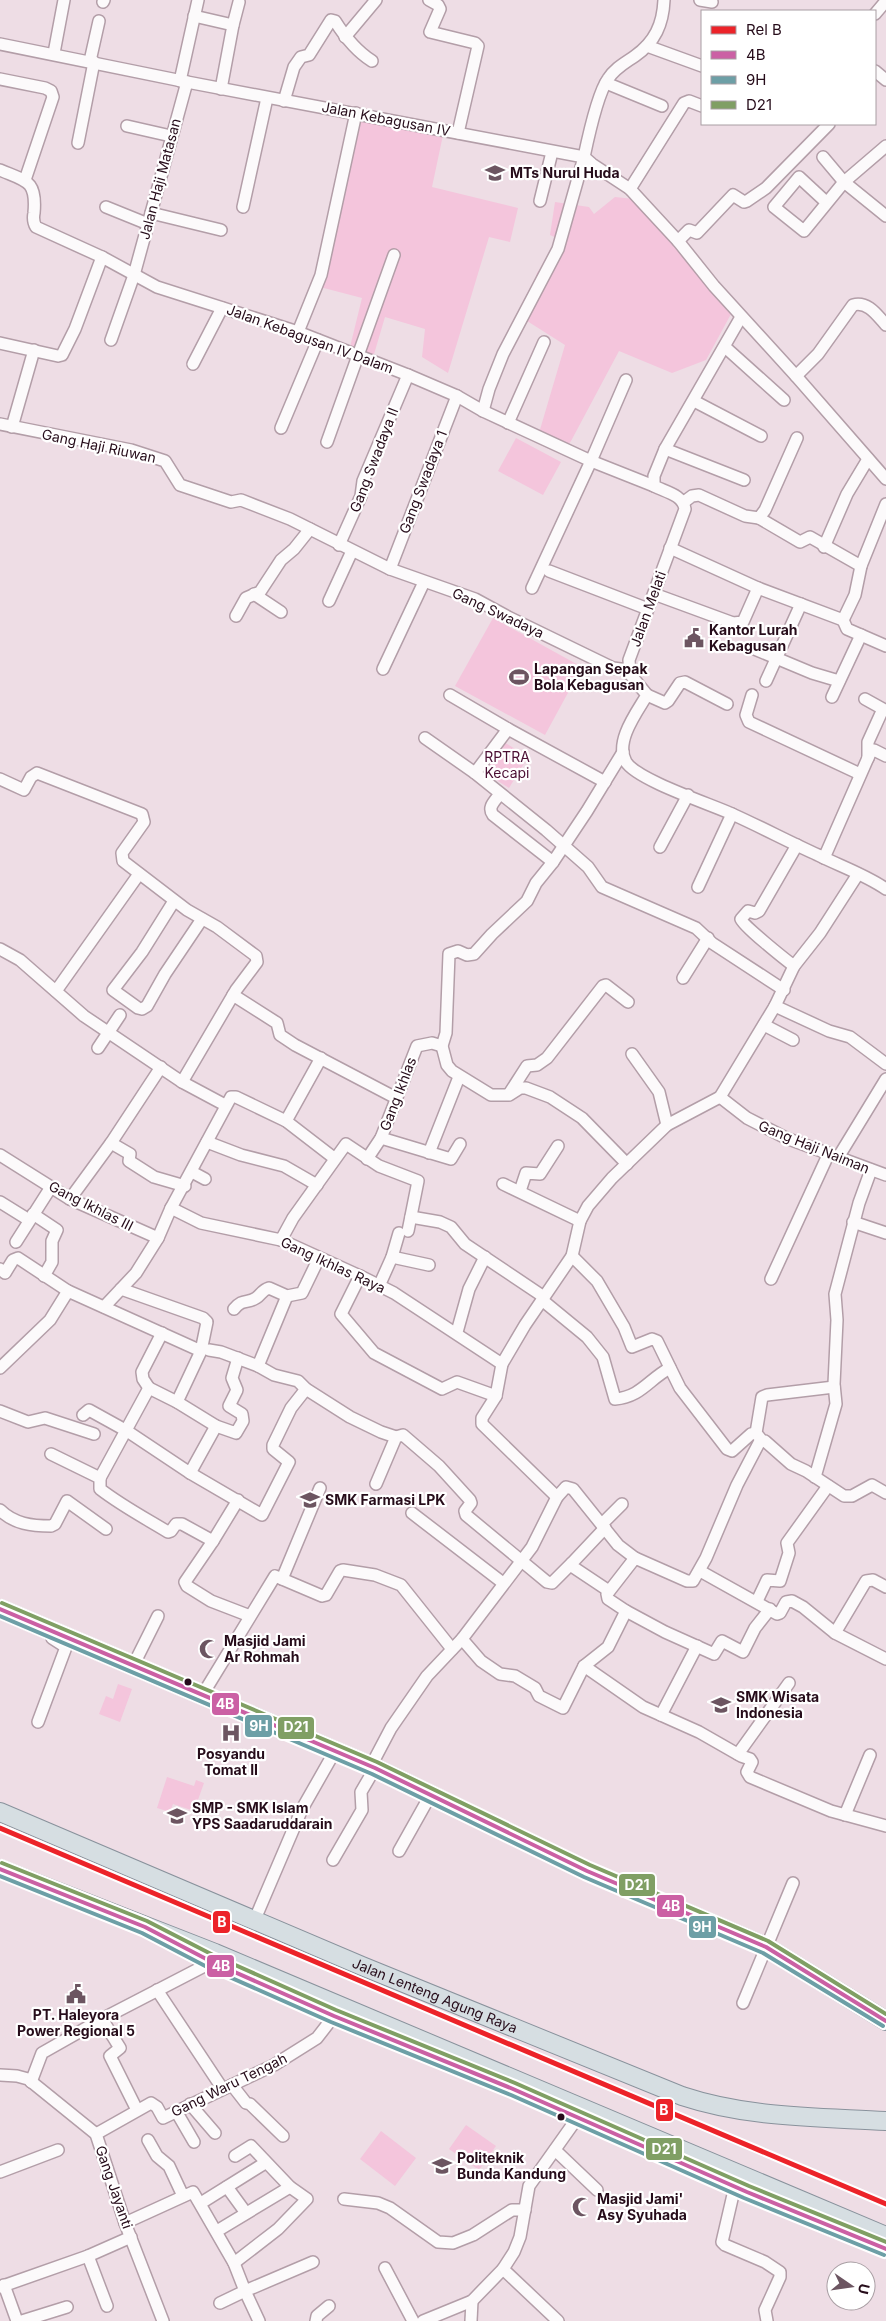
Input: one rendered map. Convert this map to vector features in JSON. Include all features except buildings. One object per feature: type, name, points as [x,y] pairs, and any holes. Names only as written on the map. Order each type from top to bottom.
[{"type":"main road","points":[[0,1608],[373,1767],[587,1871],[766,1947],[886,2021]]},
{"type":"main road","name":"Jalan Lenteng Agung Raya","points":[[0,1812],[362,1966],[558,2047],[700,2102],[760,2114],[886,2122]]},
{"type":"main road","points":[[0,1870],[225,1957],[886,2249]]},
{"type":"main road","points":[[144,1927],[212,1962],[334,2016],[745,2186],[886,2236]]},
{"type":"street","points":[[54,53],[64,0]]},
{"type":"street","name":"Jalan Haji Matasan","points":[[111,340],[134,275],[171,136],[198,0]]},
{"type":"street","points":[[345,37],[376,0]]},
{"type":"street","points":[[429,0],[438,5],[440,9],[430,32],[475,43],[478,46],[458,133]]},
{"type":"street","points":[[483,411],[489,389],[504,354],[558,249],[606,83],[619,66],[647,46],[660,26],[664,0]]},
{"type":"street","points":[[876,13],[886,1]]},
{"type":"street","points":[[221,89],[239,2]]},
{"type":"street","points":[[194,16],[234,26]]},
{"type":"street","points":[[284,101],[294,67],[301,57],[309,55],[331,20],[335,21],[345,37],[364,56],[372,61]]},
{"type":"street","points":[[78,143],[99,21]]},
{"type":"street","name":"Jalan Kebagusan IV","points":[[0,44],[54,53],[183,82],[584,157],[630,189],[678,242],[741,317]]},
{"type":"street","points":[[647,46],[701,66]]},
{"type":"street","points":[[876,72],[886,80]]},
{"type":"street","points":[[0,78],[45,88],[51,91],[53,97],[25,180],[0,170]]},
{"type":"street","points":[[606,83],[662,106]]},
{"type":"street","points":[[243,207],[267,98]]},
{"type":"street","points":[[630,189],[684,103],[689,101],[701,106]]},
{"type":"street","points":[[298,332],[321,275],[356,114]]},
{"type":"street","points":[[678,242],[689,230],[697,233],[704,228],[733,195],[744,202],[766,188],[828,125]]},
{"type":"street","points":[[127,126],[171,136]]},
{"type":"street","points":[[826,202],[799,177],[774,207],[803,231],[844,182],[886,146]]},
{"type":"street","points":[[540,201],[552,152]]},
{"type":"street","points":[[823,157],[844,182],[886,216]]},
{"type":"street","name":"Jalan Kebagusan IV Dalam","points":[[25,180],[34,191],[33,218],[36,228],[102,257],[157,287],[298,332],[408,375],[457,396],[483,411],[591,461],[654,486]]},
{"type":"street","points":[[106,207],[150,218],[221,230]]},
{"type":"street","points":[[327,442],[394,255]]},
{"type":"street","points":[[0,343],[58,356],[62,355],[75,329],[102,257]]},
{"type":"street","points":[[796,376],[818,354],[853,305],[864,304],[871,308],[886,325]]},
{"type":"street","points":[[193,364],[222,308]]},
{"type":"street","points":[[861,566],[810,538],[802,542],[798,541],[759,518],[745,516],[699,495],[692,496],[684,502],[680,498],[654,486],[654,476],[664,449],[694,401],[741,317],[796,376],[886,479]]},
{"type":"street","points":[[281,428],[318,340]]},
{"type":"street","points":[[508,423],[544,342]]},
{"type":"street","points":[[725,347],[784,400]]},
{"type":"street","points":[[6,426],[34,350]]},
{"type":"street","name":"Gang Swadaya II","points":[[340,545],[361,496],[363,481],[408,375]]},
{"type":"street","points":[[532,588],[626,380]]},
{"type":"street","name":"Gang Swadaya 1","points":[[390,569],[457,396]]},
{"type":"street","points":[[694,401],[761,436]]},
{"type":"street","name":"Gang Haji Riuwan","points":[[6,426],[88,441],[152,456],[165,461],[180,484],[231,502],[241,500],[259,506],[340,545]]},
{"type":"street","points":[[759,518],[765,510],[797,438]]},
{"type":"street","points":[[664,449],[744,480]]},
{"type":"street","points":[[824,547],[847,494],[868,459]]},
{"type":"street","name":"Jalan Melati","points":[[628,670],[629,660],[685,509],[684,502]]},
{"type":"street","points":[[843,620],[855,595],[861,566],[886,504]]},
{"type":"street","points":[[236,616],[246,598],[260,592],[281,560],[310,529]]},
{"type":"street","name":"Gang Swadaya","points":[[340,545],[390,569],[468,596],[613,668],[628,670]]},
{"type":"street","points":[[670,548],[758,588],[843,620],[847,628],[886,646]]},
{"type":"street","points":[[328,601],[352,551]]},
{"type":"street","points":[[549,571],[648,609]]},
{"type":"street","points":[[383,669],[424,582]]},
{"type":"street","points":[[654,594],[733,623],[743,622],[758,588]]},
{"type":"street","points":[[254,594],[281,612]]},
{"type":"street","points":[[766,681],[801,604]]},
{"type":"street","points":[[832,697],[860,635]]},
{"type":"street","points":[[752,648],[812,673],[839,680]]},
{"type":"street","points":[[628,670],[647,695],[665,703],[680,683],[686,682],[727,704]]},
{"type":"street","points":[[450,695],[605,782]]},
{"type":"street","points":[[647,695],[631,722],[624,741],[623,752],[626,762],[634,770],[665,786],[732,814],[858,874],[886,890]]},
{"type":"street","points":[[752,695],[746,715],[749,722],[860,774]]},
{"type":"street","points":[[865,698],[884,710],[868,742],[868,758]]},
{"type":"street","points":[[475,773],[508,729]]},
{"type":"street","points":[[425,738],[475,773],[565,846],[588,867],[602,887],[696,928],[712,943],[784,990]]},
{"type":"street","points":[[824,858],[871,752],[874,750],[886,756]]},
{"type":"street","points":[[623,752],[565,846],[536,883],[527,900],[474,954],[453,951],[450,954],[448,959],[446,1033],[442,1046],[447,1065],[459,1077],[491,1095],[508,1095],[520,1088],[526,1088],[550,1097],[582,1118],[627,1164]]},
{"type":"street","points":[[0,779],[24,790],[31,777],[37,773],[142,814],[144,822],[122,857],[123,861],[174,901],[217,927],[258,958],[182,1082]]},
{"type":"street","points":[[500,794],[491,806],[493,815],[553,862]]},
{"type":"street","points":[[660,847],[688,795]]},
{"type":"street","points":[[698,887],[732,814]]},
{"type":"street","points":[[794,966],[743,925],[741,919],[748,911],[755,913],[759,911],[797,845]]},
{"type":"street","points":[[56,991],[139,874]]},
{"type":"street","points":[[557,1497],[482,1424],[482,1418],[496,1396],[502,1364],[572,1256],[580,1221],[588,1206],[627,1164],[671,1123],[720,1097],[775,1006],[794,966],[820,934],[858,874]]},
{"type":"street","points":[[174,901],[142,952],[113,990],[138,1008],[142,1009],[147,1006],[165,974],[202,919]]},
{"type":"street","points":[[683,978],[708,938]]},
{"type":"street","points":[[0,950],[15,957],[84,1016],[182,1082],[225,1106]]},
{"type":"street","points":[[508,1095],[527,1066],[537,1065],[548,1058],[603,986],[606,985],[628,1002]]},
{"type":"street","points":[[233,996],[277,1023],[282,1036],[396,1098]]},
{"type":"street","points":[[775,1006],[829,1031],[850,1038],[886,1064]]},
{"type":"street","points":[[98,1048],[120,1015]]},
{"type":"street","points":[[764,1025],[793,1040]]},
{"type":"street","name":"Gang Ikhlas","points":[[366,1159],[381,1138],[418,1044],[442,1046]]},
{"type":"street","points":[[632,1054],[659,1092],[671,1123]]},
{"type":"street","points":[[286,1121],[321,1058]]},
{"type":"street","points":[[70,1199],[111,1143],[161,1067]]},
{"type":"street","points":[[429,1153],[459,1077]]},
{"type":"street","points":[[771,1278],[834,1154],[886,1079]]},
{"type":"street","points":[[104,1307],[136,1273],[158,1238],[171,1208],[185,1186],[231,1097],[236,1097],[286,1121],[334,1158]]},
{"type":"street","name":"Gang Haji Naiman","points":[[720,1097],[761,1126],[786,1138],[834,1154],[886,1175]]},
{"type":"street","name":"Gang Ikhlas","points":[[381,1138],[451,1160],[460,1144]]},
{"type":"street","points":[[207,1142],[240,1155],[284,1166],[318,1185]]},
{"type":"street","points":[[111,1143],[130,1154],[129,1161],[154,1176],[185,1186]]},
{"type":"street","points":[[281,1240],[293,1218],[318,1185],[334,1158],[347,1144],[366,1159],[416,1179],[418,1183],[411,1217],[379,1286]]},
{"type":"street","points":[[520,1191],[526,1174],[540,1174],[558,1146]]},
{"type":"street","name":"Gang Ikhlas III","points":[[0,1155],[70,1199],[158,1238]]},
{"type":"street","points":[[815,1477],[836,1404],[834,1387],[837,1320],[835,1294],[854,1222],[871,1170]]},
{"type":"street","points":[[192,1172],[205,1178]]},
{"type":"street","points":[[503,1184],[580,1221]]},
{"type":"street","points":[[16,1242],[51,1187]]},
{"type":"street","points":[[0,1202],[57,1230],[52,1241],[52,1262],[44,1276]]},
{"type":"street","name":"Gang Ikhlas Raya","points":[[171,1208],[201,1223],[281,1240],[360,1276],[394,1293],[457,1332],[502,1364]]},
{"type":"street","points":[[411,1217],[440,1222],[451,1227],[465,1244],[485,1256],[543,1299],[587,1337],[603,1357],[615,1399],[640,1392],[655,1376],[670,1368]]},
{"type":"street","points":[[854,1222],[886,1233]]},
{"type":"street","points":[[457,1332],[469,1289],[485,1256]]},
{"type":"street","points":[[572,1256],[597,1281],[624,1327],[632,1347],[656,1340],[680,1388],[730,1452],[751,1434],[759,1436],[790,1464],[848,1497],[872,1485],[886,1494]]},
{"type":"street","points":[[392,1257],[429,1265]]},
{"type":"street","points":[[0,1269],[5,1273],[16,1258],[68,1291],[127,1319],[205,1350],[238,1358],[274,1375],[298,1381],[306,1389],[350,1417],[381,1432],[403,1436],[439,1466],[471,1501],[465,1511],[466,1515],[523,1560],[549,1584],[572,1564],[622,1504]]},
{"type":"street","points":[[234,1309],[241,1301],[255,1299],[266,1288],[272,1288],[287,1296],[302,1293],[319,1258]]},
{"type":"street","points":[[360,1276],[341,1314],[367,1348],[442,1390],[457,1382],[496,1396]]},
{"type":"street","points":[[121,1289],[206,1320],[205,1350],[177,1402]]},
{"type":"street","points":[[0,1368],[50,1320],[68,1291]]},
{"type":"street","points":[[258,1366],[287,1296]]},
{"type":"street","points":[[162,1333],[142,1372],[149,1388],[177,1402],[216,1426],[236,1433],[242,1421],[242,1414],[229,1406],[236,1390],[232,1378],[238,1358]]},
{"type":"street","points":[[333,1860],[362,1810],[361,1792],[391,1728],[427,1676],[462,1638],[523,1560],[541,1533],[557,1497],[566,1487],[570,1487],[618,1545],[635,1558],[687,1581],[693,1581],[700,1571],[759,1436],[762,1397],[834,1387]]},
{"type":"street","points":[[149,1388],[100,1478],[100,1489],[137,1516],[168,1532],[171,1532],[176,1524],[182,1524],[213,1541]]},
{"type":"street","points":[[83,1415],[89,1410],[127,1431],[190,1473],[263,1514],[289,1462],[273,1450],[273,1445],[291,1408],[306,1389]]},
{"type":"street","points":[[0,1411],[28,1422],[45,1418],[94,1434]]},
{"type":"street","points":[[190,1473],[216,1426]]},
{"type":"street","points":[[376,1484],[396,1436]]},
{"type":"street","points":[[50,1454],[100,1478]]},
{"type":"street","points":[[757,1601],[767,1580],[780,1581],[789,1553],[787,1543],[828,1486]]},
{"type":"street","points":[[282,1579],[320,1488]]},
{"type":"street","points":[[238,1500],[213,1541],[186,1579],[185,1584],[211,1601],[250,1616]]},
{"type":"street","points":[[0,1510],[7,1517],[19,1523],[51,1526],[55,1524],[67,1501],[106,1529]]},
{"type":"street","points":[[412,1513],[503,1584]]},
{"type":"street","points":[[635,1558],[607,1594],[608,1599],[664,1632],[714,1654],[722,1641],[743,1652],[755,1628],[770,1609]]},
{"type":"street","points":[[572,1564],[573,1567],[609,1591]]},
{"type":"street","points":[[203,1694],[274,1577],[324,1596],[340,1571],[343,1570],[388,1579],[401,1586],[452,1649]]},
{"type":"street","points":[[700,1571],[780,1613],[786,1602],[792,1601],[803,1607],[835,1633],[886,1659]]},
{"type":"street","points":[[835,1633],[866,1581],[874,1580],[886,1587]]},
{"type":"street","points":[[462,1638],[481,1661],[500,1674],[515,1676],[535,1688],[539,1696],[563,1708],[584,1666],[608,1647],[626,1610]]},
{"type":"street","points":[[134,1664],[158,1616]]},
{"type":"street","points":[[19,1617],[66,1647],[38,1722]]},
{"type":"street","points":[[661,1716],[697,1646]]},
{"type":"street","points":[[584,1666],[643,1707],[699,1732],[752,1760],[747,1772],[750,1777],[845,1815],[886,1826]]},
{"type":"street","points":[[738,1754],[790,1683]]},
{"type":"street","points":[[255,1919],[302,1809],[335,1751]]},
{"type":"street","points":[[845,1815],[870,1755]]},
{"type":"street","points":[[399,1850],[431,1794]]},
{"type":"street","points":[[743,2003],[792,1883]]},
{"type":"street","points":[[31,2082],[42,2053],[102,2019],[212,1962]]},
{"type":"street","points":[[157,1990],[227,2086],[246,2103],[250,2104],[283,2136]]},
{"type":"street","name":"Gang Waru Tengah","points":[[96,2134],[151,2103],[157,2108],[163,2118],[274,2065],[316,2038],[334,2016]]},
{"type":"street","points":[[102,2019],[120,2048],[112,2054],[111,2059],[138,2110]]},
{"type":"street","name":"Gang Jayanti","points":[[0,2075],[22,2076],[96,2134],[125,2223],[163,2321]]},
{"type":"street","points":[[190,2104],[216,2133]]},
{"type":"street","points":[[176,2111],[194,2142]]},
{"type":"street","points":[[423,2321],[472,2301],[503,2269],[514,2252],[524,2224],[529,2186],[578,2117]]},
{"type":"street","points":[[148,2140],[157,2156],[169,2166],[183,2196]]},
{"type":"street","points":[[234,2263],[278,2229],[307,2199],[290,2187],[265,2163],[251,2146],[235,2156]]},
{"type":"street","points":[[0,2172],[58,2150]]},
{"type":"street","points":[[555,2150],[597,2190]]},
{"type":"street","points":[[200,2203],[265,2163]]},
{"type":"street","points":[[745,2186],[722,2242],[765,2262],[780,2272],[780,2277],[765,2310],[767,2321]]},
{"type":"street","points":[[227,2187],[246,2213]]},
{"type":"street","points":[[216,2232],[290,2187]]},
{"type":"street","points":[[125,2223],[193,2192],[234,2263],[259,2321]]},
{"type":"street","points":[[344,2199],[378,2203],[390,2208],[438,2242],[446,2244],[473,2235],[512,2210],[525,2210]]},
{"type":"street","points":[[17,2321],[2,2286],[88,2256],[132,2237]]},
{"type":"street","points":[[88,2256],[107,2306]]},
{"type":"street","points":[[220,2302],[313,2262]]},
{"type":"street","points":[[385,2268],[413,2321]]},
{"type":"street","points":[[503,2269],[558,2321]]},
{"type":"street","points":[[471,2321],[472,2301]]},
{"type":"street","points":[[316,2321],[317,2316],[329,2306]]},
{"type":"street","points":[[22,2321],[68,2307]]},
{"type":"green space","points":[[361,119],[443,135],[432,187],[518,208],[510,242],[489,237],[448,373],[422,357],[425,329],[385,317],[372,361],[349,351],[362,298],[320,287]]},
{"type":"green space","points":[[615,197],[634,199],[731,314],[706,360],[672,373],[619,351],[566,447],[539,433],[565,345],[524,319],[537,273],[561,240],[550,235],[555,202],[589,207],[594,214]]},
{"type":"green space","points":[[516,438],[561,462],[543,495],[498,471]]},
{"type":"green space","name":"Lapangan Sepak Bola Kebagusan","points":[[493,618],[582,667],[545,735],[455,686]]},
{"type":"green space","name":"RPTRA Kecapi","points":[[504,742],[528,757],[509,788],[485,773]]},
{"type":"green space","points":[[118,1684],[132,1689],[120,1722],[99,1714],[106,1696],[113,1699]]},
{"type":"green space","points":[[167,1777],[194,1786],[196,1780],[204,1783],[194,1811],[173,1804],[170,1812],[157,1808]]},
{"type":"green space","points":[[466,2125],[496,2146],[479,2170],[449,2149]]},
{"type":"green space","points":[[381,2131],[416,2158],[395,2186],[360,2159]]},
{"type":"rail line","name":"B","points":[[0,1828],[886,2204]]},
{"type":"transit line","name":"D21","points":[[2,1603],[377,1762],[590,1865],[768,1941],[886,2014]]},
{"type":"transit line","name":"4B","points":[[0,1609],[375,1768],[587,1871],[766,1947],[886,2021]]},
{"type":"transit line","name":"9H","points":[[0,1616],[372,1774],[584,1877],[763,1953],[883,2026]]},
{"type":"transit line","name":"D21","points":[[2,1863],[147,1921],[215,1956],[336,2010],[515,2083],[749,2186],[886,2242]]},
{"type":"transit line","name":"4B","points":[[0,1869],[145,1927],[212,1962],[334,2016],[513,2089],[747,2192],[886,2249]]},
{"type":"transit line","name":"9H","points":[[0,1876],[142,1933],[209,1968],[331,2022],[511,2095],[744,2198],[884,2255]]},
{"type":"place","name":"MTs Nurul Huda","points":[[495,173]]},
{"type":"place","name":"Kantor Lurah Kebagusan","points":[[694,638]]},
{"type":"place","name":"Lapangan Sepak Bola Kebagusan","points":[[519,677]]},
{"type":"place","name":"SMK Farmasi LPK","points":[[310,1500]]},
{"type":"place","name":"Masjid Jami Ar Rohmah","points":[[209,1649]]},
{"type":"place","name":"SMK Wisata Indonesia","points":[[721,1705]]},
{"type":"place","name":"Posyandu Tomat II","points":[[231,1733]]},
{"type":"place","name":"SMP - SMK Islam YPS Saadaruddarain","points":[[177,1816]]},
{"type":"place","name":"PT. Haleyora Power Regional 5","points":[[76,1994]]},
{"type":"place","name":"Politeknik Bunda Kandung","points":[[442,2166]]},
{"type":"place","name":"Masjid Jami' Asy Syuhada","points":[[582,2207]]}]
